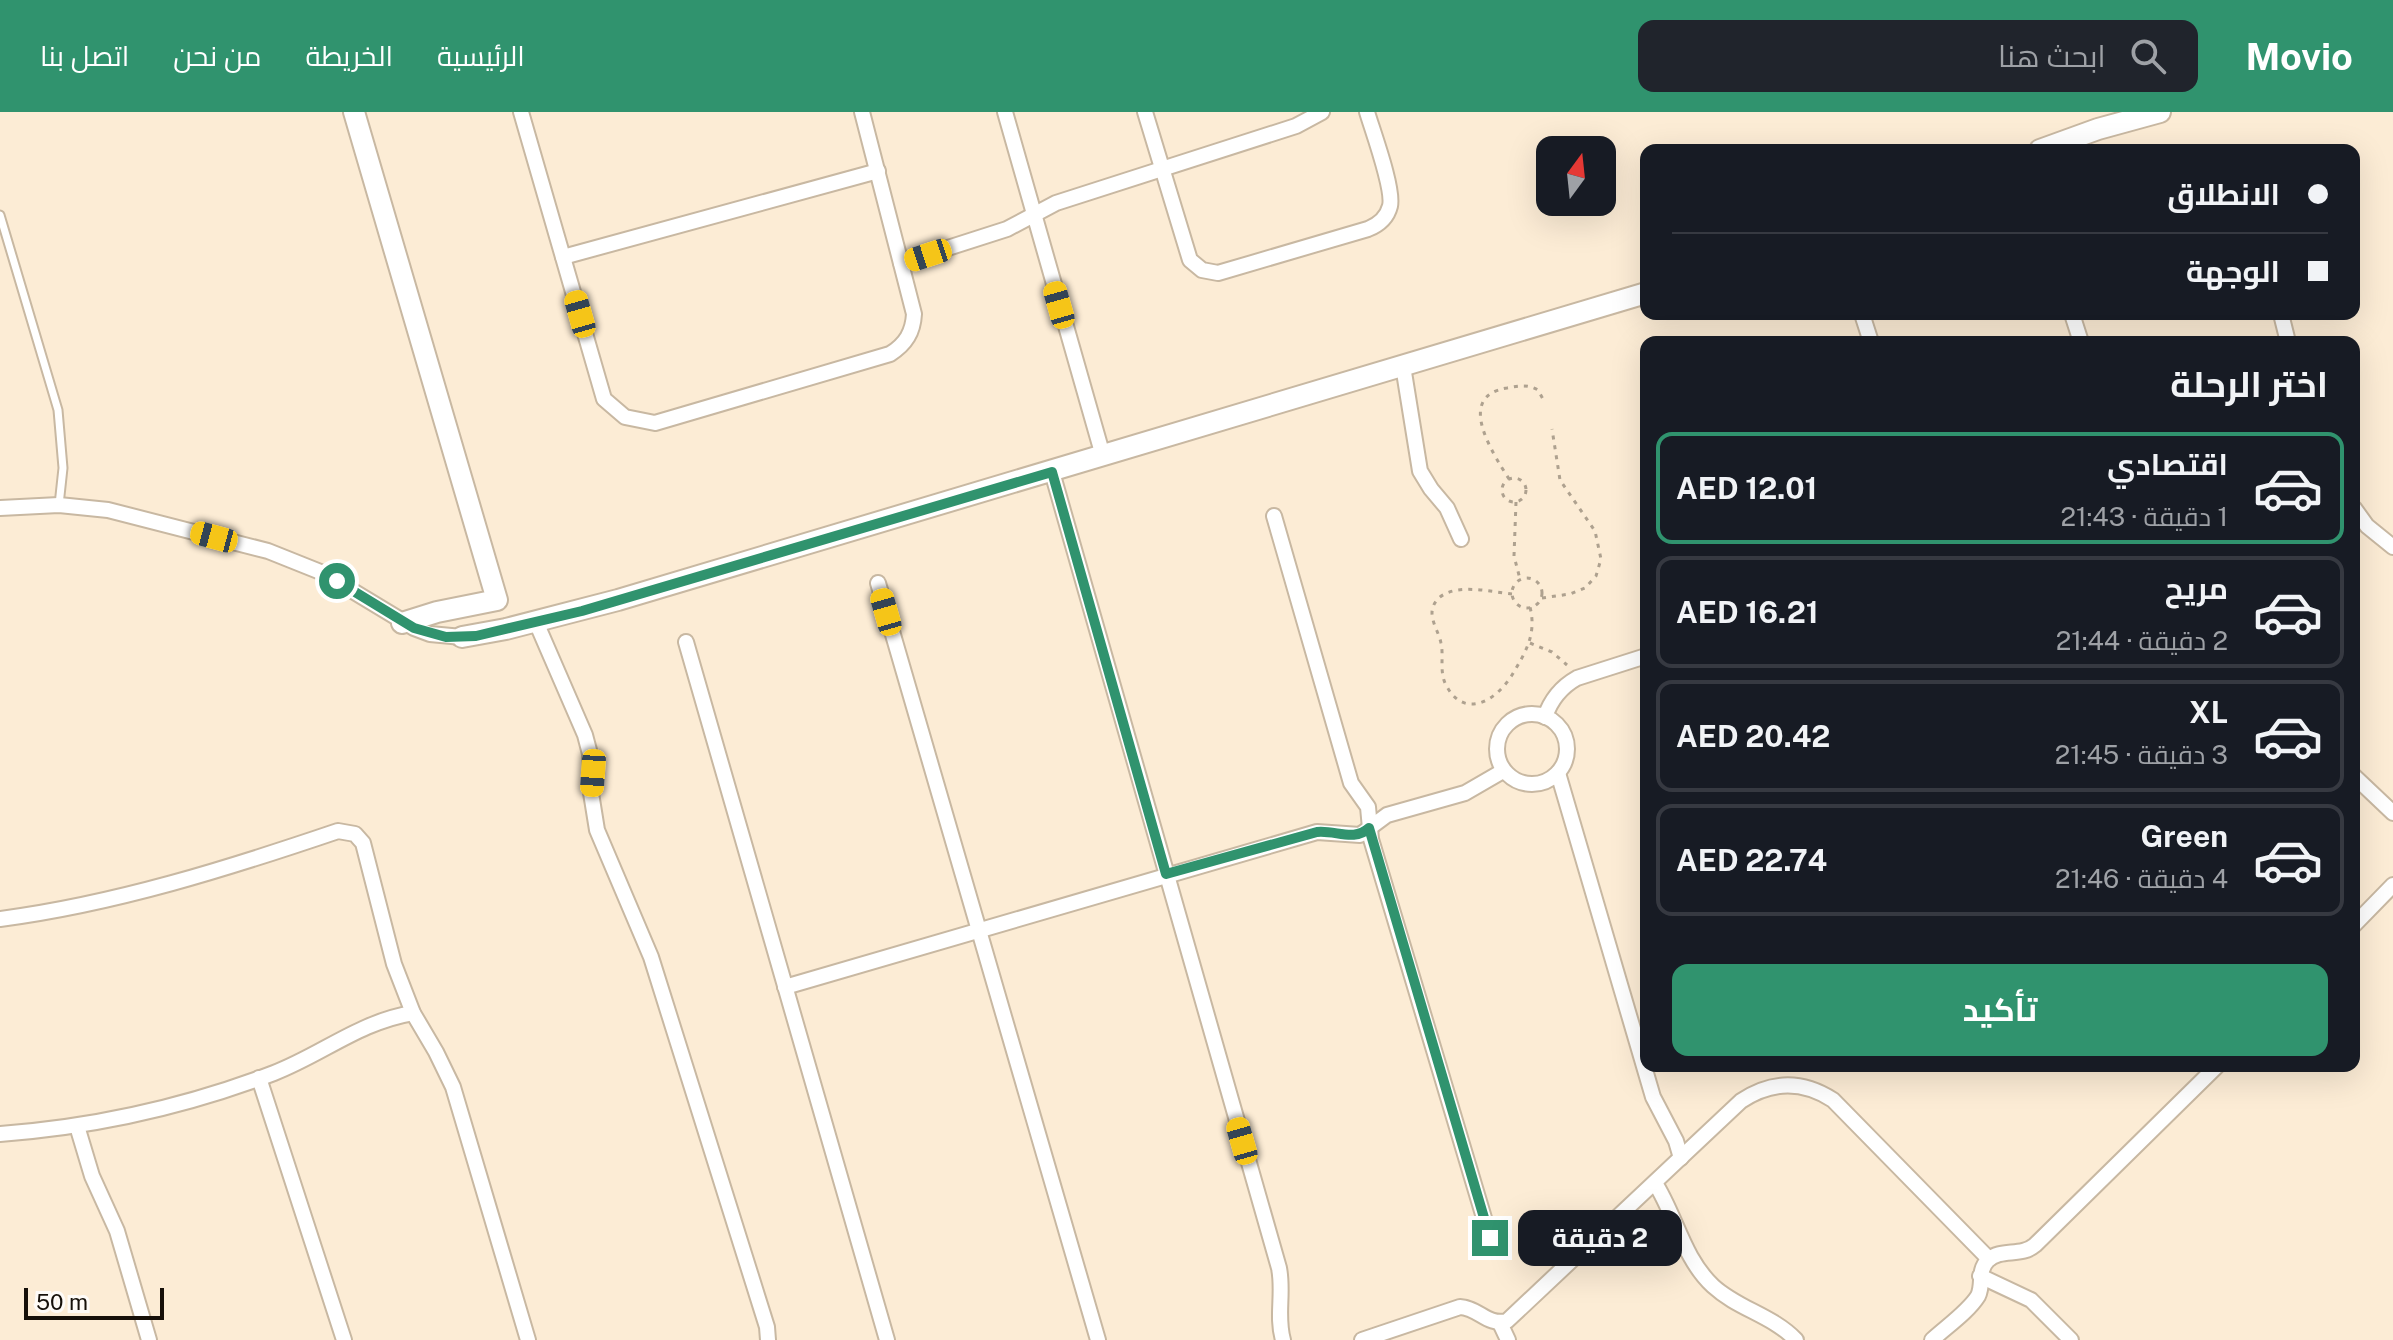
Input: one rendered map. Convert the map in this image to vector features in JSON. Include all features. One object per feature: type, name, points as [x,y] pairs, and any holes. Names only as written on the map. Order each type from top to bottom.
[{"type":"street","points":[[354,112],[497,600],[402,623]]},
{"type":"street","points":[[521,112],[604,399],[625,417],[655,423],[881,357],[898,349],[910,334],[914,314],[862,112]]},
{"type":"street","points":[[1005,112],[1103,456]]},
{"type":"street","points":[[1145,112],[1190,260],[1202,270],[1218,273],[1368,229],[1381,222],[1389,210],[1391,194],[1367,112]]},
{"type":"street","points":[[901,263],[1007,229],[1056,203],[1296,126],[1322,112]]},
{"type":"street","points":[[2057,144],[2160,112]]},
{"type":"street","points":[[563,257],[878,171]]},
{"type":"street","points":[[0,508],[59,505],[132,516],[289,558],[323,573],[402,623],[430,634],[469,637],[606,604],[1640,295]]},
{"type":"street","points":[[1403,366],[1420,471],[1447,508],[1461,539]]},
{"type":"street","points":[[1052,472],[1279,1268],[1282,1289],[1279,1322],[1283,1340]]},
{"type":"street","points":[[1274,516],[1351,783],[1368,807],[1369,828],[1490,1238]]},
{"type":"street","points":[[2360,516],[2393,547]]},
{"type":"street","points":[[878,583],[1098,1340]]},
{"type":"street","points":[[468,605],[469,637]]},
{"type":"street","points":[[536,622],[585,735],[590,754],[597,830],[651,957],[767,1327],[768,1340]]},
{"type":"street","points":[[686,642],[887,1340]]},
{"type":"street","points":[[1545,717],[1553,698],[1567,683],[1640,658]]},
{"type":"street","points":[[1518,717],[1545,717],[1558,727],[1566,742],[1566,758],[1558,773],[1543,783],[1517,782],[1503,771],[1496,745],[1504,728],[1518,717]]},
{"type":"street","points":[[785,987],[1317,832],[1354,836],[1387,815],[1465,793],[1503,771]]},
{"type":"street","points":[[1558,773],[1640,1053]]},
{"type":"street","points":[[2360,782],[2393,813]]},
{"type":"street","points":[[0,919],[78,906],[179,880],[338,831],[349,831],[363,843],[394,964],[413,1013],[453,1087],[528,1340]]},
{"type":"street","points":[[2360,919],[2393,885]]},
{"type":"street","points":[[0,1134],[77,1126],[148,1113],[259,1078],[303,1060],[363,1026],[413,1013]]},
{"type":"street","points":[[1646,1072],[1653,1097],[1681,1158]]},
{"type":"street","points":[[1932,1340],[1978,1295],[1980,1276],[1989,1259],[2002,1254],[2023,1253],[2035,1245],[2211,1072]]},
{"type":"street","points":[[259,1078],[344,1340]]},
{"type":"street","points":[[1362,1340],[1460,1307],[1471,1308],[1487,1319],[1500,1323],[1513,1317],[1741,1101],[1753,1092],[1781,1085],[1808,1087],[1833,1100],[1989,1259]]},
{"type":"street","points":[[77,1126],[92,1176],[117,1231],[149,1340]]},
{"type":"street","points":[[1655,1183],[1672,1213],[1688,1253],[1702,1275],[1728,1297],[1771,1319],[1796,1340]]},
{"type":"street","points":[[1980,1276],[2031,1300],[2071,1340]]},
{"type":"street","points":[[1500,1323],[1508,1340]]},
{"type":"lane","points":[[0,215],[58,410],[63,468],[59,505]]},
{"type":"path","points":[[1509,479],[1482,430],[1483,404],[1501,389],[1526,386],[1538,390],[1544,401]]},
{"type":"path","points":[[1542,598],[1536,580],[1520,579],[1513,585],[1515,603],[1520,607],[1530,607],[1542,598],[1570,594],[1585,588],[1596,576],[1601,559],[1595,531],[1560,480],[1552,429]]},
{"type":"path","points":[[1509,479],[1519,479],[1525,486],[1524,496],[1516,502],[1503,496],[1502,486],[1509,479]]},
{"type":"path","points":[[1516,502],[1514,556],[1520,579]]},
{"type":"path","points":[[1512,594],[1461,590],[1444,595],[1435,602],[1432,614],[1441,645],[1442,671],[1446,685],[1455,697],[1469,703],[1492,699],[1505,687],[1530,643],[1533,625],[1530,607]]},
{"type":"path","points":[[1530,643],[1562,659],[1577,678]]},
{"type":"route","points":[[337,581],[414,628],[446,637],[476,636],[582,611],[1052,472],[1166,874],[1317,832],[1354,836],[1369,828],[1490,1238]]}]
